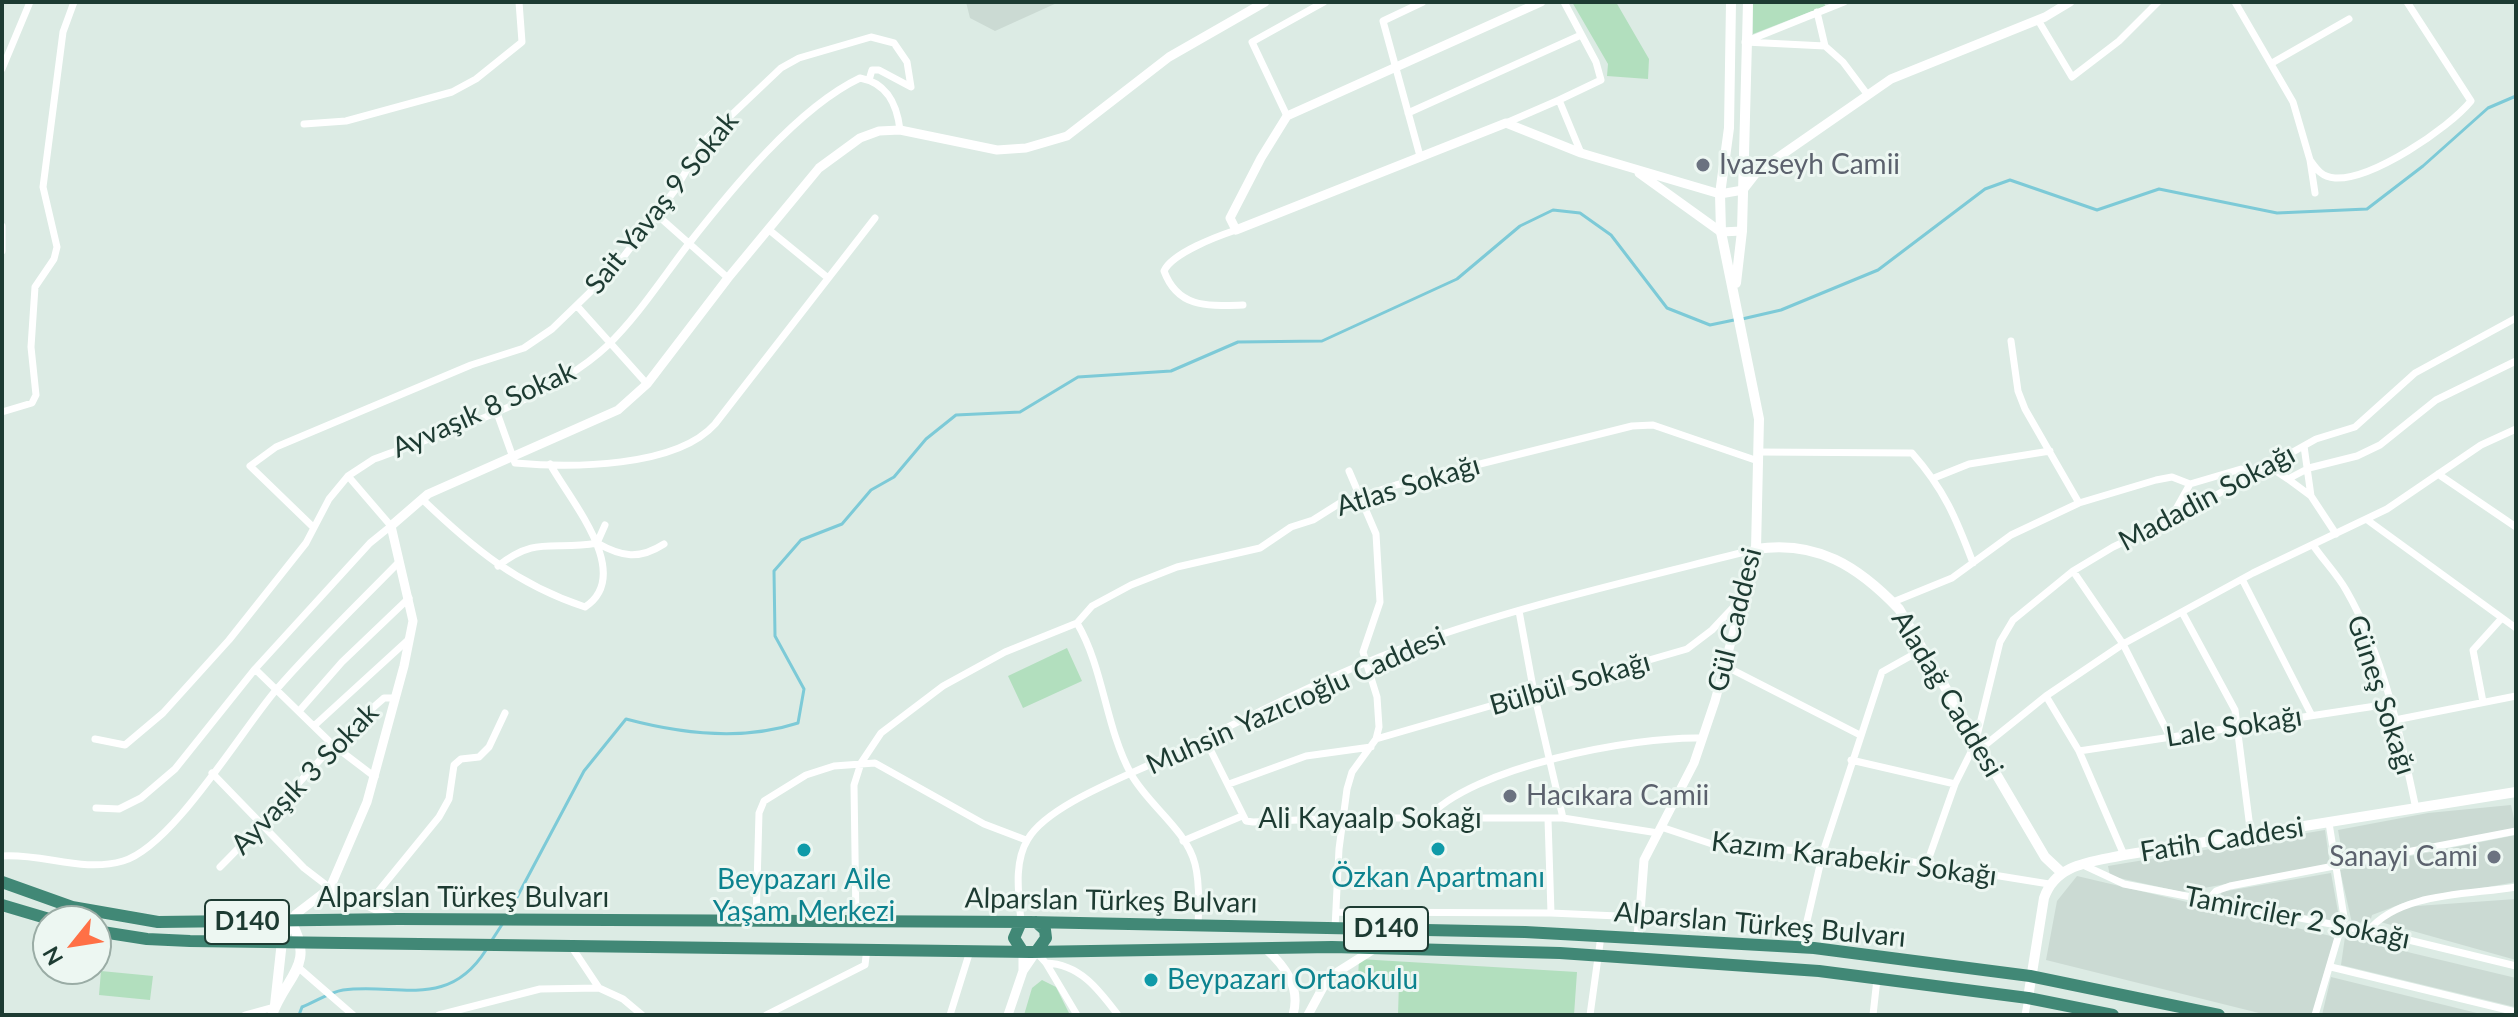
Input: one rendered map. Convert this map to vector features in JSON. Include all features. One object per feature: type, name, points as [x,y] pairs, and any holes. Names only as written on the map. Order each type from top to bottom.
[{"type":"highway","name":"Alparslan Türkeş Bulvarı","points":[[2,882],[72,907],[115,917],[158,922],[398,919],[1036,922],[1601,936],[1801,947],[2030,976],[2219,1015]]},
{"type":"highway","points":[[2,905],[32,914]]},
{"type":"highway","points":[[1021,922],[1014,938],[1030,952],[1046,938],[1042,927],[1036,922]]},
{"type":"highway","name":"Alparslan Türkeş Bulvarı","points":[[112,934],[147,939],[303,942],[570,943],[1030,952],[1375,948],[1598,956],[1877,979],[2028,998],[2113,1015]]},
{"type":"main road","name":"Gül Caddesi","points":[[1731,2],[1729,128],[1720,194],[1721,232],[1759,419],[1756,549]]},
{"type":"main road","name":"Gül Caddesi","points":[[1735,289],[1742,231],[1748,2]]},
{"type":"main road","name":"Aladağ Caddesi","points":[[1756,549],[1782,545],[1842,562],[1870,579],[1893,602],[2045,857],[2061,872]]},
{"type":"main road","name":"Fatih Caddesi","points":[[2049,884],[2061,872],[2081,864],[2124,855],[2516,792]]},
{"type":"main road","points":[[2028,998],[2049,884]]},
{"type":"main road","points":[[273,1011],[282,941],[291,922]]},
{"type":"main road","points":[[273,1011],[299,968],[303,942],[291,922]]},
{"type":"street","points":[[2,69],[30,2]]},
{"type":"street","points":[[2,412],[32,403],[36,395],[31,347],[35,287],[54,259],[57,247],[43,187],[63,32],[74,2]]},
{"type":"street","points":[[304,124],[372,115],[452,92],[476,79],[522,42],[519,2]]},
{"type":"street","points":[[96,808],[119,809],[141,798],[175,769],[255,669],[370,543],[422,499],[618,410],[647,384],[728,278],[819,168],[844,147],[879,131],[900,130],[997,150],[1047,144],[1067,136],[1169,57],[1265,2]]},
{"type":"street","points":[[1287,116],[1252,42],[1324,2]]},
{"type":"street","points":[[1420,156],[1383,21],[1423,2]]},
{"type":"street","points":[[1236,230],[1230,218],[1287,116],[1541,2]]},
{"type":"street","points":[[1243,305],[1220,307],[1189,302],[1176,292],[1164,271],[1166,266],[1197,247],[1236,230],[1506,123],[1601,80],[1596,62],[1564,2]]},
{"type":"street","points":[[1745,42],[1830,4],[1844,2]]},
{"type":"street","points":[[1506,123],[1636,171],[1720,194],[1743,190],[1757,172],[1867,94],[1918,66],[2038,20],[2070,2]]},
{"type":"street","points":[[2038,20],[2072,77],[2119,41],[2158,2]]},
{"type":"street","points":[[2235,2],[2293,102],[2310,160],[2315,193]]},
{"type":"street","points":[[2310,160],[2319,173],[2335,178],[2382,164],[2434,131],[2471,101],[2407,2]]},
{"type":"street","points":[[1817,12],[1825,46],[1843,62],[1867,94]]},
{"type":"street","points":[[2272,63],[2349,19]]},
{"type":"street","points":[[1408,113],[1581,35]]},
{"type":"street","name":"Sait Yavaş 9 Sokak","points":[[313,527],[250,466],[276,447],[308,433],[471,365],[524,348],[578,307],[656,214],[703,142],[781,68],[799,58],[871,37],[894,43],[907,62],[911,87],[879,70],[872,70],[869,80]]},
{"type":"street","points":[[1745,42],[1825,46]]},
{"type":"street","name":"Ayvaşık 8 Sokak","points":[[95,739],[125,745],[151,726],[255,609],[306,543],[313,527],[348,476],[374,459],[567,378],[610,343],[688,245],[800,119],[847,85],[860,78],[869,80]]},
{"type":"street","points":[[869,80],[875,81],[894,103],[900,130]]},
{"type":"street","points":[[1559,100],[1581,153]]},
{"type":"street","points":[[1636,171],[1721,232],[1742,231]]},
{"type":"street","points":[[656,214],[728,278]]},
{"type":"street","points":[[496,410],[515,463],[550,464],[656,456],[697,441],[715,424],[875,218]]},
{"type":"street","points":[[2,226],[2,251]]},
{"type":"street","points":[[768,229],[828,278]]},
{"type":"street","points":[[578,307],[647,384]]},
{"type":"street","name":"Madadin Sokağı","points":[[1977,747],[2000,642],[2013,620],[2073,571],[2304,446],[2355,427],[2415,373],[2516,318]]},
{"type":"street","points":[[2011,341],[2018,391],[2079,503]]},
{"type":"street","points":[[2288,479],[2309,468],[2347,459],[2380,445],[2436,400],[2516,361]]},
{"type":"street","name":"Atlas Sokağı","points":[[861,763],[881,733],[943,686],[1005,652],[1077,623],[1092,606],[1131,585],[1177,567],[1260,548],[1291,527],[1358,497],[1632,426],[1653,425],[1758,457],[1912,453],[1934,478],[1956,514],[1973,563]]},
{"type":"street","points":[[1926,866],[1955,784],[1977,747],[2123,644],[2242,579],[2366,519],[2481,445],[2516,429]]},
{"type":"street","points":[[2304,446],[2311,496]]},
{"type":"street","points":[[1934,478],[1969,464],[2050,451]]},
{"type":"street","points":[[422,499],[474,549],[498,566],[585,607],[596,598],[605,578],[597,543],[550,464]]},
{"type":"street","points":[[2270,467],[2311,496],[2336,534]]},
{"type":"street","points":[[1893,602],[1944,582],[2011,535],[2079,503],[2172,477],[2190,484],[2241,469],[2253,476]]},
{"type":"street","points":[[1335,928],[1343,818],[1352,772],[1374,743],[1379,712],[1365,664],[1366,634],[1380,602],[1376,534],[1349,471]]},
{"type":"street","points":[[2438,474],[2516,527]]},
{"type":"street","points":[[291,922],[296,914],[330,888],[375,777],[411,638],[413,621],[409,598],[391,526],[348,476]]},
{"type":"street","points":[[2177,517],[2176,509],[2190,484]]},
{"type":"street","points":[[2366,519],[2516,628]]},
{"type":"street","points":[[597,543],[605,525]]},
{"type":"street","points":[[498,566],[525,547],[574,547],[597,543],[616,554],[633,556],[664,544]]},
{"type":"street","name":"Güneş Sokağı","points":[[2313,545],[2346,590],[2370,646],[2395,720],[2416,809]]},
{"type":"street","name":"Gül Caddesi","points":[[1638,938],[1644,860],[1702,738],[1756,549]]},
{"type":"street","name":"Muhsin Yazıcıoğlu Caddesi","points":[[1026,840],[1044,819],[1131,774],[1365,664],[1426,639],[1519,611],[1756,549]]},
{"type":"street","points":[[2,856],[86,865],[107,864],[135,856],[179,814],[275,691],[399,562]]},
{"type":"street","points":[[2073,571],[2123,644],[2170,737]]},
{"type":"street","points":[[2242,579],[2311,714]]},
{"type":"street","name":"Bülbül Sokağı","points":[[1229,784],[1306,756],[1374,743],[1687,649],[1712,630],[1745,596]]},
{"type":"street","points":[[300,710],[342,662],[409,598]]},
{"type":"street","points":[[1519,611],[1563,818]]},
{"type":"street","points":[[2182,612],[2235,710],[2240,725],[2251,836]]},
{"type":"street","points":[[2483,702],[2473,650],[2501,619]]},
{"type":"street","points":[[1077,623],[1099,676],[1112,727],[1131,774],[1183,841],[1195,864],[1198,926]]},
{"type":"street","points":[[315,725],[411,638]]},
{"type":"street","points":[[1801,947],[1823,852],[1882,672],[1923,649]]},
{"type":"street","points":[[1723,665],[1860,735]]},
{"type":"street","points":[[255,669],[333,745],[375,777]]},
{"type":"street","points":[[2046,696],[2079,751],[2124,855]]},
{"type":"street","points":[[2395,720],[2516,696]]},
{"type":"street","name":"Ayvaşık 3 Sokak","points":[[220,867],[262,827],[333,745],[384,698],[394,698]]},
{"type":"street","name":"Lale Sokağı","points":[[2079,751],[2389,704]]},
{"type":"street","points":[[368,904],[439,817],[449,799],[454,765],[461,759],[479,757],[489,747],[505,713]]},
{"type":"street","points":[[1427,819],[1441,802],[1551,759],[1630,741],[1702,738]]},
{"type":"street","points":[[1205,739],[1242,816]]},
{"type":"street","points":[[1851,760],[1955,784]]},
{"type":"street","points":[[856,923],[854,785],[861,763]]},
{"type":"street","points":[[756,922],[759,813],[764,801],[806,775],[834,766],[861,763],[875,763],[984,824],[1026,840],[1018,871],[1021,922]]},
{"type":"street","points":[[212,773],[304,868],[330,888],[398,919]]},
{"type":"street","name":"Ali Kayaalp Sokağı","points":[[1183,841],[1242,816],[1253,822],[1343,818],[1563,818],[1659,830]]},
{"type":"street","points":[[1548,819],[1551,913]]},
{"type":"street","points":[[2315,1015],[2344,917],[2329,823]]},
{"type":"street","name":"Kazım Karabekir Sokağı","points":[[1659,830],[1718,846],[1870,855],[2049,884]]},
{"type":"street","points":[[2208,900],[2216,891],[2230,886],[2516,831]]},
{"type":"street","name":"Tamirciler 2 Sokağı","points":[[2081,864],[2124,884],[2368,931],[2516,966]]},
{"type":"street","points":[[2368,931],[2380,916],[2401,905],[2516,887]]},
{"type":"street","points":[[1336,912],[1551,913],[1640,917]]},
{"type":"street","points":[[1590,1015],[1601,936]]},
{"type":"street","points":[[570,943],[599,988]]},
{"type":"street","points":[[766,1015],[865,965],[867,948]]},
{"type":"street","points":[[1265,948],[1284,966],[1294,985],[1293,1015]]},
{"type":"street","points":[[1308,1015],[1328,978],[1375,948]]},
{"type":"street","points":[[950,1015],[970,949]]},
{"type":"street","points":[[1008,1015],[1030,952],[1046,963],[1077,1015]]},
{"type":"street","points":[[1046,963],[1064,964],[1093,983],[1118,1015]]},
{"type":"street","points":[[2331,967],[2516,1013]]},
{"type":"street","points":[[299,968],[353,1015]]},
{"type":"street","points":[[1873,1015],[1877,979]]},
{"type":"street","points":[[439,1015],[529,991],[599,988],[623,999],[642,1015]]},
{"type":"street","points":[[2025,1015],[2028,998]]},
{"type":"street","points":[[245,1015],[273,1011]]},
{"type":"shaded area","points":[[966,2],[1059,2],[995,31],[970,18]]},
{"type":"shaded area","points":[[2511,805],[2516,828],[2344,863],[2338,830],[2428,813]]},
{"type":"shaded area","points":[[2325,830],[2330,865],[2182,892],[2110,876],[2108,866]]},
{"type":"shaded area","points":[[2516,835],[2516,882],[2409,901],[2372,915],[2370,922],[2352,923],[2340,870]]},
{"type":"shaded area","points":[[2331,873],[2340,923],[2222,900],[2221,892]]},
{"type":"shaded area","points":[[2077,876],[2335,937],[2312,1015],[2267,1015],[2046,960],[2057,901]]},
{"type":"shaded area","points":[[2516,899],[2516,960],[2377,921],[2403,907]]},
{"type":"shaded area","points":[[2345,937],[2516,978],[2515,1007],[2341,965]]},
{"type":"shaded area","points":[[2331,977],[2485,1015],[2322,1015]]},
{"type":"green space","points":[[1572,2],[1616,2],[1649,59],[1648,79],[1607,76],[1608,64]]},
{"type":"green space","points":[[1753,2],[1824,2],[1825,6],[1753,34]]},
{"type":"green space","points":[[1067,648],[1082,681],[1023,708],[1008,676]]},
{"type":"green space","points":[[1359,959],[1577,972],[1574,1015],[1398,1015],[1399,982],[1358,979]]},
{"type":"green space","points":[[112,972],[153,976],[150,1000],[99,995],[100,985],[112,985]]},
{"type":"green space","points":[[1042,980],[1056,987],[1070,1015],[1024,1015],[1032,988]]},
{"type":"waterway","points":[[1742,319],[1781,310],[1878,270],[1985,189],[2010,180],[2097,210],[2159,189],[2277,213],[2367,209],[2423,166],[2488,108],[2516,96]]},
{"type":"waterway","points":[[507,916],[584,771],[626,719],[691,732],[734,734],[798,723],[804,689],[775,636],[774,571],[801,540],[842,524],[871,490],[894,477],[926,439],[956,415],[1020,412],[1078,377],[1171,371],[1238,342],[1322,341],[1457,279],[1520,226],[1553,210],[1580,213],[1611,235],[1667,308],[1710,325],[1734,320]]},
{"type":"waterway","points":[[492,940],[503,923]]},
{"type":"waterway","points":[[299,1015],[302,1007],[343,990],[421,990],[439,987],[456,981],[471,969],[486,950]]},
{"type":"place","name":"Ivazseyh Camii","points":[[1703,165]]},
{"type":"place","name":"Hacıkara Camii","points":[[1510,796]]},
{"type":"place","name":"Özkan Apartmanı","points":[[1438,849]]},
{"type":"place","name":"Beypazarı Aile Yaşam Merkezi","points":[[804,850]]},
{"type":"place","name":"Sanayi Cami","points":[[2494,857]]},
{"type":"place","name":"Beypazarı Ortaokulu","points":[[1151,980]]}]
